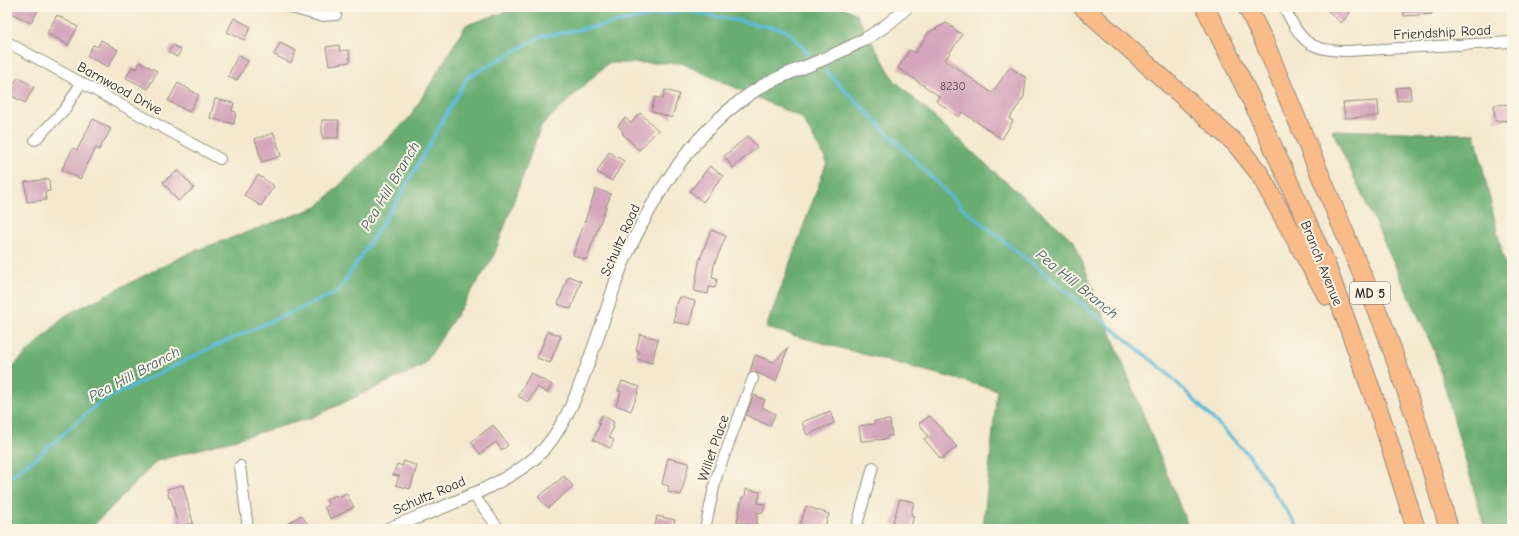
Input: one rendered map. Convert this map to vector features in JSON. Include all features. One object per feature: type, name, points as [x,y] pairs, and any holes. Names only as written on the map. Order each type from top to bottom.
[{"type":"highway","points":[[1083,7],[1235,143],[1259,173],[1356,347]]},
{"type":"highway","name":"Branch Avenue","points":[[1205,7],[1252,101],[1324,259],[1400,473],[1416,529]]},
{"type":"highway","name":"MD 5","points":[[1247,7],[1264,41],[1385,329],[1418,425],[1449,529]]},
{"type":"street","points":[[288,7],[320,16],[336,15]]},
{"type":"street","name":"Schultz Road","points":[[388,529],[472,493],[517,471],[544,449],[565,419],[585,373],[624,259],[662,188],[685,154],[714,124],[759,89],[785,74],[846,49],[868,37],[907,7]]},
{"type":"street","name":"Friendship Road","points":[[1284,7],[1298,33],[1314,47],[1334,51],[1512,42]]},
{"type":"street","name":"Barnwood Drive","points":[[7,42],[220,159]]},
{"type":"street","points":[[34,140],[65,109],[81,83]]},
{"type":"street","name":"Willet Place","points":[[705,529],[716,478],[753,378]]},
{"type":"street","points":[[240,466],[248,529]]},
{"type":"street","points":[[856,529],[873,467]]},
{"type":"street","points":[[472,493],[499,529]]},
{"type":"green space","points":[[521,7],[842,7],[855,13],[895,81],[990,168],[1074,241],[1189,529],[983,529],[997,390],[766,328],[827,162],[802,118],[681,63],[608,63],[541,126],[493,258],[424,365],[311,418],[157,461],[90,529],[7,529],[7,372],[66,315],[189,253],[317,207],[410,117],[466,25]]},
{"type":"green space","points":[[1332,130],[1475,134],[1506,269],[1512,268],[1512,529],[1485,529],[1434,350]]},
{"type":"building","points":[[7,7],[40,7],[31,23],[7,11]]},
{"type":"building","points":[[1324,7],[1344,7],[1350,13],[1341,23]]},
{"type":"building","points":[[1403,7],[1431,7],[1432,14],[1404,16]]},
{"type":"building","points":[[57,15],[78,27],[68,45],[47,33]]},
{"type":"building","points":[[234,18],[251,27],[244,40],[227,32]]},
{"type":"building","points":[[947,23],[962,35],[945,60],[992,93],[1010,67],[1026,78],[1024,97],[1009,119],[1013,121],[1002,139],[962,112],[959,117],[936,101],[939,96],[898,68],[910,50],[915,53],[929,32]]},
{"type":"building","points":[[101,40],[118,50],[108,67],[87,56],[93,45],[98,47]]},
{"type":"building","points":[[280,43],[296,51],[291,63],[274,55]]},
{"type":"building","points":[[173,45],[181,50],[177,57],[168,52]]},
{"type":"building","points":[[339,45],[340,51],[349,50],[350,62],[329,65],[326,47]]},
{"type":"building","points":[[238,55],[248,61],[237,80],[228,76]]},
{"type":"building","points":[[140,62],[157,71],[148,89],[126,78],[132,67],[137,69]]},
{"type":"building","points":[[18,77],[34,87],[25,103],[8,94]]},
{"type":"building","points":[[178,83],[199,95],[189,112],[168,101]]},
{"type":"building","points":[[1410,87],[1411,99],[1397,101],[1396,88]]},
{"type":"building","points":[[665,90],[679,94],[672,118],[651,111],[655,97],[663,99]]},
{"type":"building","points":[[215,99],[234,103],[232,111],[236,112],[234,124],[210,118]]},
{"type":"building","points":[[1378,101],[1379,116],[1345,118],[1343,103]]},
{"type":"building","points":[[1512,104],[1512,120],[1495,121],[1494,105]]},
{"type":"building","points":[[640,113],[658,130],[639,150],[622,133],[623,131],[618,126],[625,118],[631,123]]},
{"type":"building","points":[[93,119],[111,129],[99,150],[96,148],[80,179],[62,169],[73,148],[77,150]]},
{"type":"building","points":[[322,120],[339,120],[338,138],[322,138]]},
{"type":"building","points":[[274,133],[281,156],[262,162],[255,139]]},
{"type":"building","points":[[748,136],[757,147],[733,168],[724,156]]},
{"type":"building","points":[[609,152],[624,161],[612,181],[597,172]]},
{"type":"building","points":[[710,166],[723,176],[703,202],[690,191]]},
{"type":"building","points":[[178,170],[194,188],[178,201],[163,182]]},
{"type":"building","points":[[258,175],[274,186],[261,206],[244,195]]},
{"type":"building","points":[[49,179],[50,191],[45,192],[46,200],[27,202],[25,182]]},
{"type":"building","points":[[596,189],[611,194],[586,260],[573,255]]},
{"type":"building","points":[[711,230],[726,236],[714,265],[712,278],[717,279],[715,288],[709,287],[708,294],[694,291],[699,262]]},
{"type":"building","points":[[568,276],[581,281],[571,309],[558,304]]},
{"type":"building","points":[[680,297],[695,301],[690,325],[674,322],[676,303],[677,304]]},
{"type":"building","points":[[548,331],[561,336],[550,363],[537,358]]},
{"type":"building","points":[[640,334],[658,339],[652,363],[637,359],[639,351],[636,350]]},
{"type":"building","points":[[788,347],[776,381],[755,372],[750,372],[755,355],[774,362]]},
{"type":"building","points":[[531,373],[552,385],[547,393],[537,387],[528,402],[518,396]]},
{"type":"building","points":[[622,381],[640,387],[631,411],[616,405],[621,392],[618,391]]},
{"type":"building","points":[[754,395],[765,400],[762,407],[775,414],[770,426],[746,415]]},
{"type":"building","points":[[830,411],[834,423],[807,435],[802,422]]},
{"type":"building","points":[[602,415],[614,422],[612,426],[614,427],[609,437],[614,440],[610,448],[593,440]]},
{"type":"building","points":[[930,416],[957,447],[941,459],[924,439],[928,436],[919,423]]},
{"type":"building","points":[[890,420],[892,436],[887,436],[888,439],[861,441],[859,426],[874,424],[874,421]]},
{"type":"building","points":[[493,425],[508,445],[502,450],[496,442],[480,454],[471,442]]},
{"type":"building","points":[[668,458],[689,463],[681,495],[668,492],[669,486],[662,484]]},
{"type":"building","points":[[404,461],[417,466],[410,489],[396,485],[399,476],[393,475],[397,464],[402,466]]},
{"type":"building","points":[[564,476],[573,486],[548,508],[538,497]]},
{"type":"building","points":[[183,485],[193,523],[178,527],[171,498],[169,498],[167,489]]},
{"type":"building","points":[[746,489],[760,492],[758,503],[765,504],[763,513],[758,512],[756,526],[737,522],[742,497],[745,497]]},
{"type":"building","points":[[346,493],[354,507],[331,519],[324,507],[329,505],[326,500],[336,495],[337,498]]},
{"type":"building","points":[[900,499],[914,502],[911,515],[914,516],[910,529],[892,525]]},
{"type":"building","points":[[806,506],[829,514],[824,529],[799,529]]},
{"type":"building","points":[[301,515],[311,529],[280,529]]},
{"type":"building","points":[[657,516],[675,520],[673,529],[661,529],[661,527],[655,526]]},
{"type":"waterway","name":"Pea Hill Branch","points":[[7,479],[38,456],[100,402],[215,346],[338,292],[403,191],[467,78],[540,37],[682,10],[786,30],[809,54]]},
{"type":"waterway","name":"Pea Hill Branch","points":[[826,71],[959,205],[1165,371],[1248,454],[1299,529]]}]
